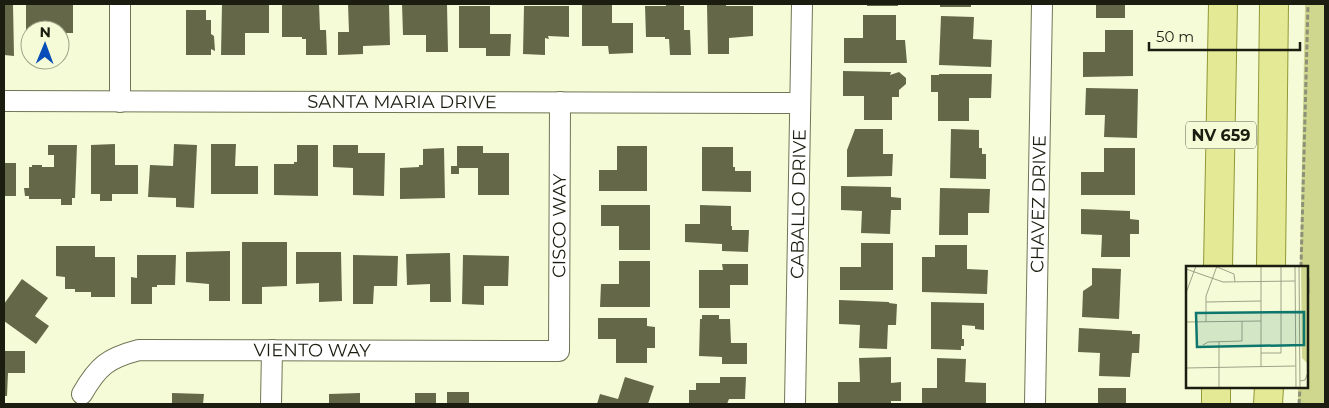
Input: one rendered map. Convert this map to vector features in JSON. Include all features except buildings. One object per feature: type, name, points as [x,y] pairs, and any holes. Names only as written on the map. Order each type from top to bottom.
[{"type":"main road","name":"NV 659","points":[[1218,266],[1223,4]]},
{"type":"main road","name":"NV 659","points":[[1270,266],[1274,4]]},
{"type":"main road","points":[[1216,388],[1216,404]]},
{"type":"main road","points":[[1268,388],[1268,404]]},
{"type":"street","points":[[120,4],[120,102]]},
{"type":"street","name":"CABALLO DRIVE","points":[[795,404],[802,4]]},
{"type":"street","name":"CHAVEZ DRIVE","points":[[1035,404],[1042,4]]},
{"type":"street","name":"SANTA MARIA DRIVE","points":[[4,101],[800,103]]},
{"type":"street","name":"CISCO WAY","points":[[559,351],[560,102]]},
{"type":"street","name":"VIENTO WAY","points":[[82,394],[92,376],[106,363],[122,354],[139,350],[559,351]]},
{"type":"street","points":[[271,404],[272,350]]},
{"type":"path","points":[[1301,266],[1308,4]]},
{"type":"path","points":[[1300,388],[1300,404]]},
{"type":"green space","points":[[1305,4],[1325,4],[1325,404],[1298,404],[1298,388],[1309,388],[1309,266],[1300,266]]}]
